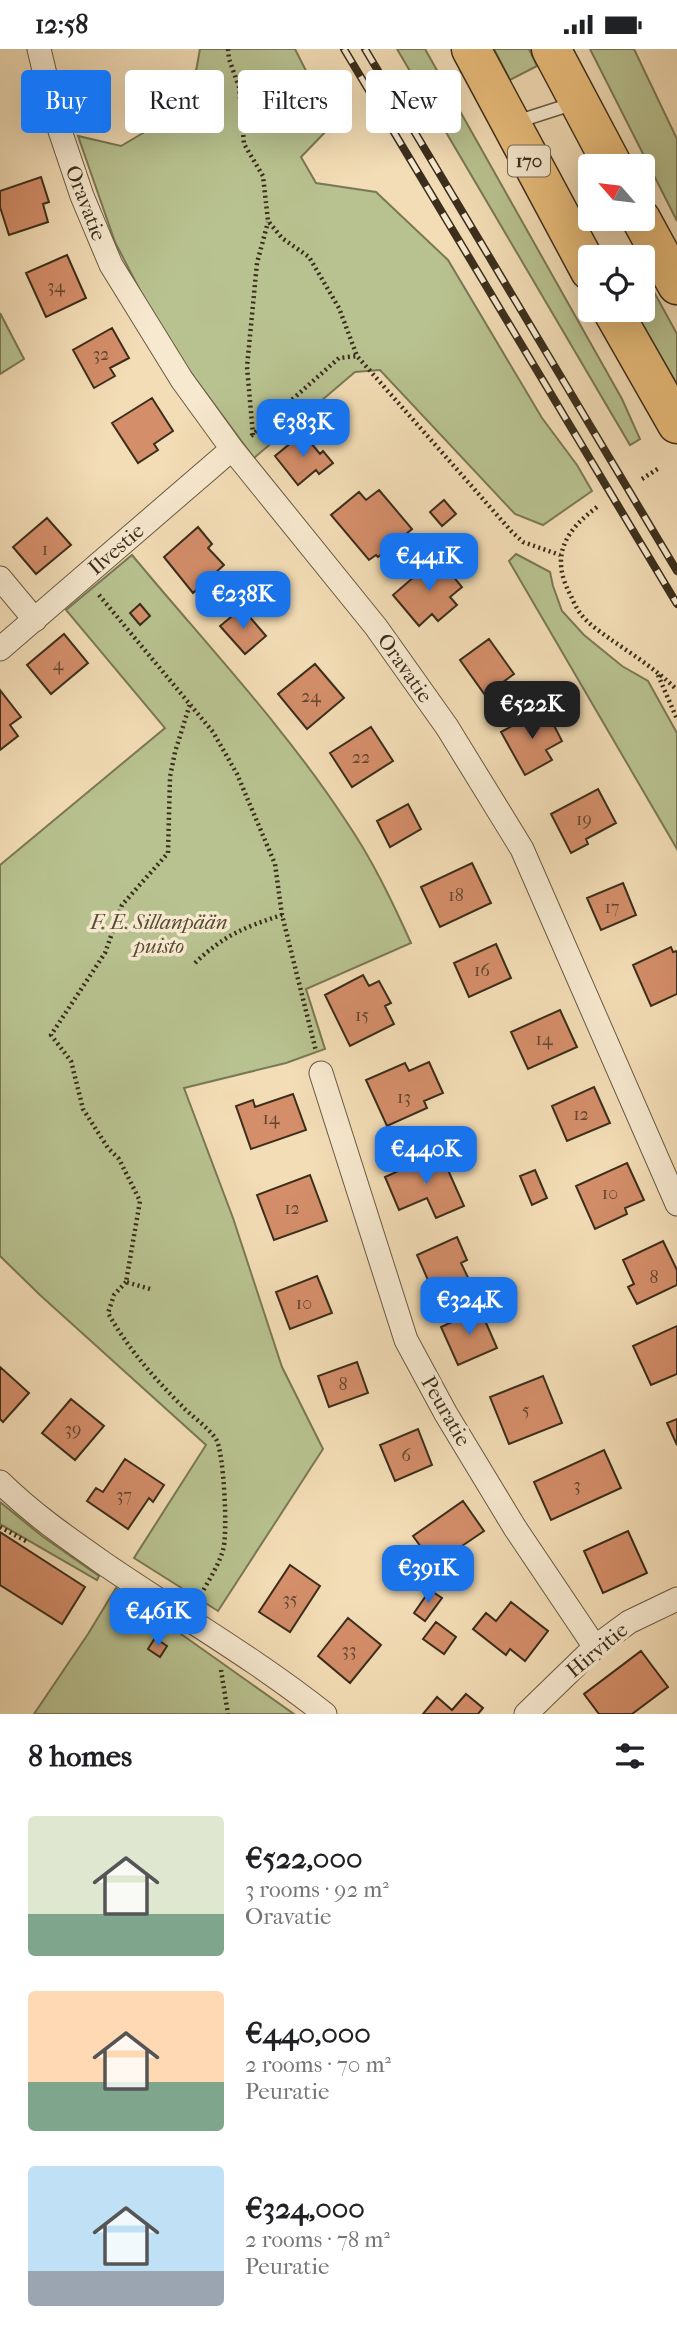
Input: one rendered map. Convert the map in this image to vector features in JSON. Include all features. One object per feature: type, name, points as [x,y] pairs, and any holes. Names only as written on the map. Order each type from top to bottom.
[{"type":"highway","name":"170","points":[[471,49],[578,249]]},
{"type":"highway","points":[[551,49],[607,154]]},
{"type":"highway","points":[[648,231],[677,285]]},
{"type":"highway","points":[[619,322],[677,424]]},
{"type":"street","name":"Oravatie","points":[[39,49],[55,116],[82,196],[111,265],[182,380],[232,449],[376,627],[447,727],[522,849],[677,1204]]},
{"type":"street","name":"Ilvestie","points":[[0,649],[232,449]]},
{"type":"street","points":[[0,578],[35,620]]},
{"type":"street","name":"Peuratie","points":[[321,1073],[406,1340],[446,1414],[515,1528],[595,1647]]},
{"type":"street","points":[[0,1482],[38,1518],[200,1629],[284,1681],[326,1714]]},
{"type":"street","name":"Hirvitie","points":[[526,1714],[595,1647],[629,1622],[677,1599]]},
{"type":"lane","points":[[510,124],[579,102]]},
{"type":"path","points":[[228,49],[239,87],[244,144],[263,176],[268,221],[257,263],[247,367],[253,435]]},
{"type":"path","points":[[268,221],[282,238],[309,257],[339,308],[357,356],[512,532],[523,542],[560,555]]},
{"type":"path","points":[[232,449],[253,435],[339,358],[357,356]]},
{"type":"path","points":[[642,479],[659,468]]},
{"type":"path","points":[[597,507],[584,517],[565,540],[560,555],[563,580],[580,614],[677,690]]},
{"type":"path","points":[[83,577],[213,732],[237,774],[275,864],[282,915],[321,1073]]},
{"type":"path","points":[[656,671],[677,719]]},
{"type":"path","points":[[190,704],[170,777],[168,853],[122,905],[105,953],[51,1035],[71,1061],[83,1109],[108,1148],[119,1159],[140,1201],[126,1282],[114,1295],[108,1313],[128,1346],[217,1440],[225,1507],[223,1548],[196,1602]]},
{"type":"path","points":[[195,963],[222,940],[241,929],[282,915]]},
{"type":"path","points":[[126,1282],[150,1289]]},
{"type":"path","points":[[228,1705],[229,1714]]},
{"type":"green space","points":[[200,49],[295,49],[306,70],[238,70],[238,133],[324,133],[301,157],[316,183],[376,192],[448,260],[542,418],[577,465],[592,491],[543,525],[515,514],[380,370],[355,372],[254,458],[163,335],[115,242],[78,136],[121,146],[143,133],[224,133],[224,70],[196,70]]},
{"type":"green space","points":[[397,49],[425,49],[437,70],[409,70]]},
{"type":"green space","points":[[494,49],[529,49],[537,66],[510,80]]},
{"type":"green space","points":[[590,49],[634,49],[677,139],[677,221],[655,178],[655,154],[643,154]]},
{"type":"green space","points":[[461,113],[622,399],[640,439],[630,445],[446,133],[461,133]]},
{"type":"green space","points":[[655,294],[677,334],[677,386],[640,322],[655,322]]},
{"type":"green space","points":[[0,313],[24,359],[0,374]]},
{"type":"green space","points":[[516,554],[550,572],[562,611],[584,635],[622,666],[648,681],[677,733],[677,849],[509,561]]},
{"type":"green space","name":"F. E. Sillanpään puisto","points":[[132,555],[270,718],[322,786],[373,865],[411,943],[306,989],[325,1049],[286,1063],[184,1088],[233,1218],[282,1367],[323,1449],[218,1611],[134,1558],[206,1445],[0,1256],[0,865],[165,728],[66,610]]},
{"type":"green space","points":[[0,1502],[99,1576],[97,1580],[0,1524]]},
{"type":"green space","points":[[116,1588],[294,1714],[34,1714]]},
{"type":"building","points":[[41,177],[49,202],[43,204],[48,222],[9,235],[0,207],[0,191]]},
{"type":"building","points":[[67,255],[86,298],[46,317],[26,273]]},
{"type":"building","points":[[112,328],[129,358],[110,368],[115,376],[94,388],[73,350]]},
{"type":"building","points":[[152,398],[173,431],[154,444],[158,450],[138,463],[112,423]]},
{"type":"building","points":[[303,433],[320,454],[323,451],[333,463],[319,474],[316,470],[298,485],[275,456]]},
{"type":"building","points":[[379,490],[412,529],[378,557],[376,555],[369,560],[331,515],[359,492],[366,500]]},
{"type":"building","points":[[444,500],[456,514],[442,526],[430,512]]},
{"type":"building","points":[[47,518],[71,545],[36,574],[13,547]]},
{"type":"building","points":[[198,527],[212,544],[208,548],[224,565],[193,593],[164,557]]},
{"type":"building","points":[[437,557],[462,587],[450,597],[457,605],[438,621],[432,614],[419,626],[393,595]]},
{"type":"building","points":[[140,604],[150,616],[140,625],[130,613]]},
{"type":"building","points":[[242,608],[266,636],[245,654],[220,626]]},
{"type":"building","points":[[64,634],[88,663],[51,694],[27,665]]},
{"type":"building","points":[[489,639],[514,674],[485,695],[460,660]]},
{"type":"building","points":[[315,664],[344,698],[307,729],[278,694]]},
{"type":"building","points":[[0,690],[21,717],[10,725],[18,736],[0,750]]},
{"type":"building","points":[[545,708],[562,741],[546,750],[552,760],[525,775],[501,732]]},
{"type":"building","points":[[371,727],[393,761],[352,787],[330,753]]},
{"type":"building","points":[[598,789],[616,823],[586,839],[588,844],[571,853],[551,814]]},
{"type":"building","points":[[408,804],[421,829],[390,847],[377,821]]},
{"type":"building","points":[[472,863],[491,903],[440,927],[421,887]]},
{"type":"building","points":[[623,883],[636,915],[601,930],[587,898]]},
{"type":"building","points":[[496,944],[511,978],[469,997],[454,963]]},
{"type":"building","points":[[671,947],[673,952],[677,951],[677,994],[651,1006],[633,965]]},
{"type":"building","points":[[363,975],[369,986],[379,981],[391,1003],[385,1006],[394,1024],[350,1046],[325,995]]},
{"type":"building","points":[[560,1010],[577,1047],[528,1069],[511,1032]]},
{"type":"building","points":[[429,1062],[443,1093],[424,1101],[427,1108],[387,1126],[366,1080],[405,1063],[409,1071]]},
{"type":"building","points":[[594,1087],[610,1123],[567,1141],[552,1106]]},
{"type":"building","points":[[293,1094],[306,1130],[251,1149],[236,1106],[253,1100],[255,1107]]},
{"type":"building","points":[[440,1152],[464,1206],[436,1218],[427,1198],[399,1210],[385,1177]]},
{"type":"building","points":[[627,1163],[644,1200],[625,1208],[627,1214],[595,1229],[576,1186]]},
{"type":"building","points":[[535,1170],[547,1198],[532,1205],[520,1176]]},
{"type":"building","points":[[310,1175],[327,1221],[274,1240],[257,1195]]},
{"type":"building","points":[[457,1237],[467,1260],[461,1263],[473,1288],[438,1303],[417,1255]]},
{"type":"building","points":[[663,1241],[677,1270],[677,1285],[637,1304],[628,1287],[634,1284],[623,1260]]},
{"type":"building","points":[[317,1276],[332,1313],[290,1329],[276,1292]]},
{"type":"building","points":[[480,1309],[497,1348],[458,1365],[441,1327]]},
{"type":"building","points":[[677,1326],[677,1374],[651,1385],[633,1346]]},
{"type":"building","points":[[357,1362],[368,1393],[329,1407],[318,1376]]},
{"type":"building","points":[[0,1367],[29,1393],[3,1422],[0,1419]]},
{"type":"building","points":[[543,1376],[562,1423],[509,1444],[490,1397]]},
{"type":"building","points":[[71,1399],[104,1426],[75,1460],[42,1433]]},
{"type":"building","points":[[677,1419],[677,1445],[667,1423]]},
{"type":"building","points":[[418,1429],[432,1465],[395,1481],[380,1445]]},
{"type":"building","points":[[604,1450],[621,1488],[551,1520],[534,1482]]},
{"type":"building","points":[[125,1459],[164,1485],[153,1502],[149,1498],[128,1529],[87,1501],[96,1488],[103,1492]]},
{"type":"building","points":[[463,1501],[484,1531],[434,1565],[413,1536]]},
{"type":"building","points":[[628,1531],[647,1573],[603,1593],[584,1551]]},
{"type":"building","points":[[0,1532],[85,1587],[62,1624],[0,1585]]},
{"type":"building","points":[[290,1565],[320,1586],[290,1632],[259,1612]]},
{"type":"building","points":[[430,1590],[442,1598],[425,1621],[414,1613]]},
{"type":"building","points":[[511,1602],[548,1631],[525,1661],[510,1649],[506,1655],[473,1629],[486,1613],[496,1621]]},
{"type":"building","points":[[348,1618],[381,1645],[350,1683],[318,1656]]},
{"type":"building","points":[[436,1622],[456,1637],[444,1654],[423,1639]]},
{"type":"building","points":[[155,1638],[167,1646],[160,1657],[148,1649]]},
{"type":"building","points":[[641,1651],[668,1687],[632,1714],[599,1714],[584,1694]]},
{"type":"building","points":[[466,1694],[483,1708],[478,1714],[423,1714],[437,1697],[452,1710]]},
{"type":"railway","points":[[344,49],[677,604]]},
{"type":"railway","points":[[365,49],[677,571]]}]
